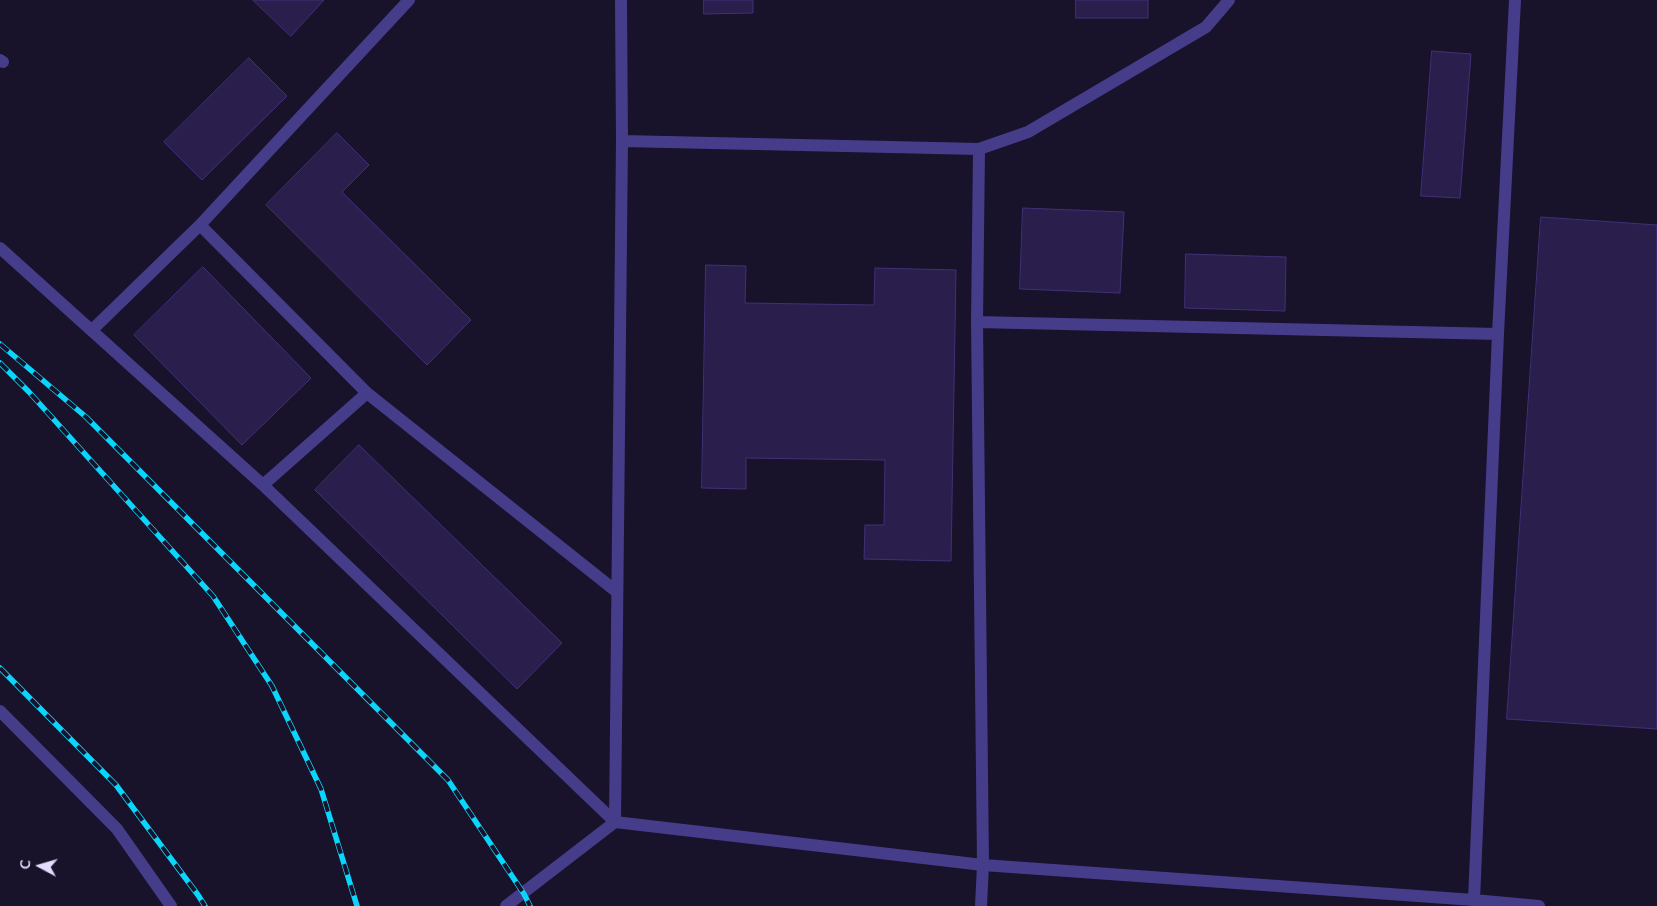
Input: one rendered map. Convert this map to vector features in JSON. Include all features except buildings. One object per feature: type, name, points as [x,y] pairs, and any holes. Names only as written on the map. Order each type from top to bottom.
[{"type":"lane","points":[[92,330],[200,226],[409,0]]},
{"type":"lane","points":[[615,822],[622,141],[621,0]]},
{"type":"lane","points":[[622,141],[979,149],[1028,132],[1206,28],[1229,0]]},
{"type":"lane","points":[[1474,900],[1498,334],[1515,0]]},
{"type":"lane","points":[[979,149],[977,322],[983,865],[981,906]]},
{"type":"lane","points":[[200,226],[367,393],[617,592]]},
{"type":"lane","points":[[0,248],[262,485],[615,822],[983,865],[1539,906]]},
{"type":"lane","points":[[977,322],[1498,334]]},
{"type":"lane","points":[[262,485],[367,393]]},
{"type":"lane","points":[[0,711],[117,829],[171,906]]},
{"type":"lane","points":[[506,906],[615,822]]},
{"type":"railway","points":[[0,344],[86,417],[448,780],[524,894],[530,906]]},
{"type":"railway","points":[[0,363],[29,392],[213,596],[272,686],[321,789],[357,906]]},
{"type":"railway","points":[[0,668],[116,785],[205,906]]}]
